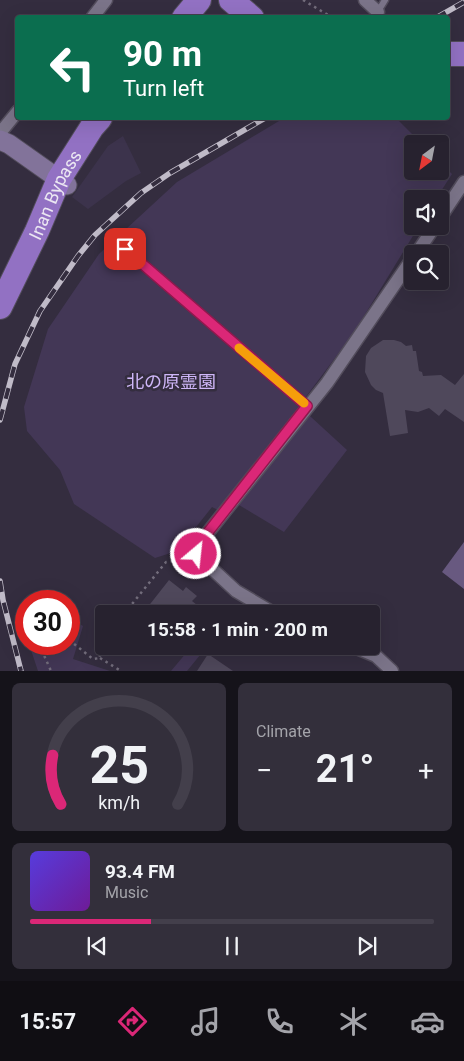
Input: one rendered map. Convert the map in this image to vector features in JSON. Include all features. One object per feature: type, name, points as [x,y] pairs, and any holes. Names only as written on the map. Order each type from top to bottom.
[{"type":"highway","points":[[186,15],[199,0]]},
{"type":"highway","points":[[206,15],[219,0]]},
{"type":"highway","points":[[230,0],[248,15]]},
{"type":"highway","points":[[450,54],[464,54]]},
{"type":"highway","name":"Inan Bypass","points":[[0,307],[37,231],[92,127],[98,120]]},
{"type":"highway","name":"Inan Bypass","points":[[63,182],[116,120]]},
{"type":"street","points":[[94,15],[106,0]]},
{"type":"street","points":[[365,0],[376,15]]},
{"type":"street","points":[[0,133],[15,115]]},
{"type":"street","points":[[0,140],[9,144],[63,182]]},
{"type":"street","points":[[449,204],[464,182]]},
{"type":"street","points":[[260,605],[236,591],[196,554],[198,545],[327,383],[404,272]]},
{"type":"street","points":[[374,655],[392,671]]},
{"type":"lane","points":[[376,15],[385,0]]},
{"type":"lane","points":[[125,249],[307,406]]},
{"type":"path","points":[[303,0],[328,15]]},
{"type":"path","points":[[131,605],[166,562],[183,561],[196,554]]},
{"type":"path","points":[[80,649],[93,659],[100,658],[121,671]]},
{"type":"path","points":[[43,655],[51,671]]},
{"type":"shaded area","points":[[123,136],[141,173],[126,181],[88,209],[72,197],[108,146]]},
{"type":"shaded area","points":[[464,542],[464,589],[442,572]]},
{"type":"green space","name":"北の原霊園","points":[[281,120],[398,120],[413,135],[404,135],[404,180],[448,180],[442,190],[404,190],[404,235],[414,235],[407,245],[404,245],[404,251],[353,334],[299,406],[347,450],[284,532],[229,499],[220,511],[212,507],[177,551],[155,558],[74,504],[60,470],[27,431],[24,407],[48,329],[99,254],[177,182]]},
{"type":"green space","points":[[80,624],[83,626],[80,636]]},
{"type":"green space","points":[[33,655],[74,655],[73,659],[110,671],[38,671]]},
{"type":"green space","points":[[184,655],[200,655],[187,671],[171,671]]},
{"type":"building","points":[[383,340],[394,340],[406,346],[412,345],[413,351],[416,351],[419,371],[422,372],[423,376],[441,375],[455,385],[464,374],[464,422],[445,409],[439,416],[429,408],[418,412],[405,410],[408,433],[390,436],[383,393],[371,385],[365,372],[366,356],[371,348]]},
{"type":"building","points":[[169,580],[183,591],[186,587],[197,596],[192,601],[197,605],[149,605]]},
{"type":"building","points":[[207,655],[209,655],[233,671],[197,671]]},
{"type":"railway","points":[[441,15],[464,2]]},
{"type":"railway","points":[[0,420],[15,364],[40,311],[95,235],[141,193],[170,173],[262,120]]},
{"type":"railway","points":[[0,581],[21,671]]},
{"type":"slow traffic","points":[[239,348],[304,403]]},
{"type":"route","points":[[125,249],[307,406],[224,510],[198,545],[196,554]]}]
